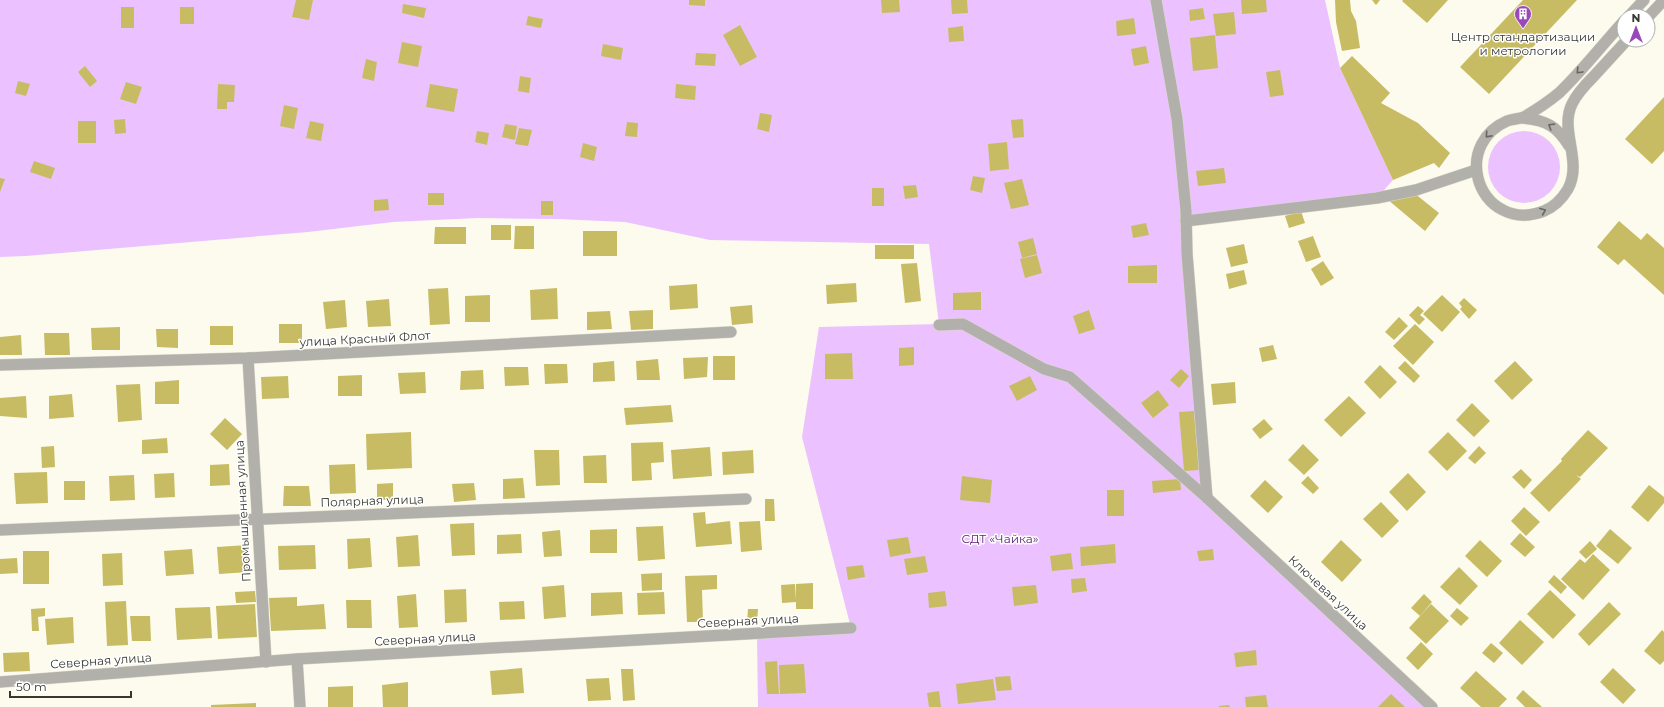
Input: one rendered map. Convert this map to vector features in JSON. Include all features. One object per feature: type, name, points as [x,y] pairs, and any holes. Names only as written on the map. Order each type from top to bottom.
[{"type":"street","points":[[1156,0],[1177,119],[1207,498]]},
{"type":"street","points":[[1636,8],[1644,0]]},
{"type":"street","points":[[1656,8],[1664,0]]},
{"type":"street","points":[[1522,118],[1540,107],[1558,93],[1616,30]]},
{"type":"street","points":[[1571,149],[1563,135],[1552,125],[1538,119],[1522,118],[1507,121],[1494,128],[1484,139],[1477,156],[1476,170],[1480,186],[1494,204],[1503,210],[1519,215],[1536,214],[1551,208],[1564,196],[1572,182],[1574,165],[1568,121],[1571,105],[1577,94],[1620,48]]},
{"type":"street","points":[[1186,221],[1377,198],[1416,190],[1476,170]]},
{"type":"street","name":"Ключевая улица","points":[[939,324],[963,324],[1044,369],[1070,378],[1207,498],[1432,707]]},
{"type":"street","name":"улица Красный Флот","points":[[0,365],[248,358],[731,332]]},
{"type":"street","name":"Промышленная улица","points":[[248,358],[256,519],[266,662]]},
{"type":"street","name":"Полярная улица","points":[[0,530],[746,499]]},
{"type":"street","name":"Северная улица","points":[[0,682],[297,659],[851,628]]},
{"type":"street","points":[[297,659],[300,707]]},
{"type":"green space","name":"СДТ «Чайка»","points":[[0,0],[1325,0],[1340,68],[1393,180],[1377,198],[1186,221],[1207,498],[1432,707],[758,707],[757,634],[851,628],[802,437],[819,327],[939,324],[929,244],[710,240],[625,222],[477,218],[393,222],[308,232],[0,257]]},
{"type":"green space","points":[[1524,131],[1544,137],[1554,147],[1560,167],[1554,187],[1544,197],[1524,203],[1504,197],[1494,187],[1488,167],[1494,147],[1504,137]]},
{"type":"building","points":[[296,0],[313,0],[309,20],[292,17]]},
{"type":"building","points":[[689,0],[705,0],[705,6],[689,5]]},
{"type":"building","points":[[881,0],[899,0],[900,12],[882,13]]},
{"type":"building","points":[[951,0],[967,0],[968,13],[952,14]]},
{"type":"building","points":[[1241,0],[1266,0],[1267,12],[1242,14]]},
{"type":"building","points":[[1335,0],[1350,0],[1351,11],[1356,21],[1360,48],[1342,51],[1336,22]]},
{"type":"building","points":[[1372,0],[1380,0],[1376,5]]},
{"type":"building","points":[[1448,0],[1427,23],[1402,1]]},
{"type":"building","name":"Центр стандартизации и метрологии","points":[[1523,0],[1577,0],[1489,94],[1460,67]]},
{"type":"building","points":[[403,4],[426,8],[424,18],[402,13]]},
{"type":"building","points":[[121,7],[134,7],[134,28],[121,28]]},
{"type":"building","points":[[180,7],[194,7],[194,24],[180,24]]},
{"type":"building","points":[[1203,8],[1205,19],[1190,21],[1189,10]]},
{"type":"building","points":[[1234,12],[1236,34],[1216,36],[1213,14]]},
{"type":"building","points":[[528,16],[543,19],[541,28],[526,25]]},
{"type":"building","points":[[1134,18],[1136,34],[1117,36],[1116,21]]},
{"type":"building","points":[[740,25],[757,57],[740,66],[723,35]]},
{"type":"building","points":[[963,26],[964,41],[949,42],[948,28]]},
{"type":"building","points":[[1215,35],[1218,68],[1193,71],[1190,38]]},
{"type":"building","points":[[402,42],[422,46],[418,67],[398,63]]},
{"type":"building","points":[[603,44],[623,48],[621,60],[601,56]]},
{"type":"building","points":[[1146,46],[1149,63],[1134,66],[1131,49]]},
{"type":"building","points":[[696,53],[716,54],[715,66],[695,65]]},
{"type":"building","points":[[1352,56],[1390,93],[1381,103],[1418,123],[1450,153],[1439,168],[1434,163],[1393,180],[1340,68]]},
{"type":"building","points":[[366,59],[377,62],[374,81],[362,78]]},
{"type":"building","points":[[85,66],[97,81],[90,87],[78,72]]},
{"type":"building","points":[[1280,70],[1284,95],[1270,97],[1266,72]]},
{"type":"building","points":[[520,76],[531,78],[529,93],[518,91]]},
{"type":"building","points":[[18,81],[30,84],[26,96],[15,93]]},
{"type":"building","points":[[126,82],[142,87],[136,104],[120,99]]},
{"type":"building","points":[[218,84],[235,85],[234,102],[227,102],[227,109],[217,109]]},
{"type":"building","points":[[430,84],[458,89],[454,112],[426,107]]},
{"type":"building","points":[[676,84],[696,86],[695,100],[675,98]]},
{"type":"building","points":[[1664,97],[1664,151],[1652,164],[1625,139]]},
{"type":"building","points":[[284,105],[298,108],[294,129],[280,126]]},
{"type":"building","points":[[760,113],[772,115],[769,132],[757,129]]},
{"type":"building","points":[[125,119],[126,133],[115,134],[114,120]]},
{"type":"building","points":[[1023,119],[1024,137],[1013,138],[1011,120]]},
{"type":"building","points":[[78,121],[96,121],[96,143],[78,143]]},
{"type":"building","points":[[310,121],[324,124],[321,141],[306,138]]},
{"type":"building","points":[[627,122],[638,123],[637,137],[625,136]]},
{"type":"building","points":[[505,124],[517,126],[515,140],[502,137]]},
{"type":"building","points":[[519,128],[532,130],[528,146],[515,144]]},
{"type":"building","points":[[477,131],[489,133],[487,145],[475,142]]},
{"type":"building","points":[[1007,142],[1009,169],[990,171],[988,144]]},
{"type":"building","points":[[583,143],[597,147],[594,161],[580,157]]},
{"type":"building","points":[[34,161],[55,168],[51,179],[30,172]]},
{"type":"building","points":[[1224,168],[1226,183],[1198,186],[1196,171]]},
{"type":"building","points":[[973,176],[985,178],[982,193],[970,190]]},
{"type":"building","points":[[0,178],[5,179],[0,192]]},
{"type":"building","points":[[1022,179],[1029,205],[1011,209],[1004,183]]},
{"type":"building","points":[[916,185],[918,197],[905,199],[903,186]]},
{"type":"building","points":[[872,188],[884,188],[884,206],[872,206]]},
{"type":"building","points":[[428,193],[444,193],[444,205],[428,205]]},
{"type":"building","points":[[1414,193],[1439,213],[1425,231],[1387,199]]},
{"type":"building","points":[[388,199],[389,210],[374,211],[374,200]]},
{"type":"building","points":[[541,201],[553,201],[553,215],[541,215]]},
{"type":"building","points":[[1301,211],[1305,223],[1289,228],[1285,216]]},
{"type":"building","points":[[1619,221],[1641,240],[1647,233],[1664,248],[1664,295],[1624,259],[1618,265],[1597,247]]},
{"type":"building","points":[[1146,223],[1149,235],[1133,238],[1131,226]]},
{"type":"building","points":[[491,225],[511,225],[511,240],[491,240]]},
{"type":"building","points":[[515,226],[534,226],[534,249],[514,249]]},
{"type":"building","points":[[435,227],[466,227],[466,244],[434,244]]},
{"type":"building","points":[[583,231],[617,231],[617,256],[583,256]]},
{"type":"building","points":[[1313,236],[1321,257],[1306,262],[1298,241]]},
{"type":"building","points":[[1033,238],[1037,254],[1022,258],[1018,242]]},
{"type":"building","points":[[1244,244],[1248,263],[1231,267],[1226,248]]},
{"type":"building","points":[[875,245],[914,245],[914,259],[875,259]]},
{"type":"building","points":[[1037,255],[1042,273],[1025,278],[1020,259]]},
{"type":"building","points":[[1323,261],[1334,278],[1321,286],[1311,269]]},
{"type":"building","points":[[917,263],[921,301],[905,303],[901,264]]},
{"type":"building","points":[[1157,265],[1157,283],[1128,283],[1128,266]]},
{"type":"building","points":[[1244,270],[1247,284],[1229,289],[1226,274]]},
{"type":"building","points":[[856,283],[857,302],[827,304],[826,285]]},
{"type":"building","points":[[697,284],[698,308],[670,310],[669,286]]},
{"type":"building","points":[[448,288],[450,324],[430,325],[428,289]]},
{"type":"building","points":[[557,288],[558,319],[531,320],[530,290]]},
{"type":"building","points":[[981,292],[981,310],[953,310],[953,293]]},
{"type":"building","points":[[490,295],[490,322],[465,322],[465,296]]},
{"type":"building","points":[[1442,295],[1460,312],[1442,332],[1423,314]]},
{"type":"building","points":[[1464,298],[1477,310],[1469,319],[1460,309],[1462,307],[1459,303]]},
{"type":"building","points":[[389,299],[391,326],[368,327],[366,301]]},
{"type":"building","points":[[345,300],[347,327],[326,329],[323,302]]},
{"type":"building","points":[[752,305],[753,323],[732,325],[730,307]]},
{"type":"building","points":[[1418,306],[1424,311],[1420,315],[1425,319],[1419,325],[1409,315]]},
{"type":"building","points":[[653,310],[653,329],[631,330],[629,311]]},
{"type":"building","points":[[1089,310],[1095,329],[1079,334],[1073,316]]},
{"type":"building","points":[[610,311],[612,329],[587,330],[587,312]]},
{"type":"building","points":[[1399,317],[1408,326],[1394,340],[1385,332]]},
{"type":"building","points":[[279,324],[302,324],[302,343],[279,343]]},
{"type":"building","points":[[1415,324],[1434,342],[1413,365],[1393,346]]},
{"type":"building","points":[[210,326],[233,326],[233,345],[210,345]]},
{"type":"building","points":[[120,327],[120,350],[92,350],[91,328]]},
{"type":"building","points":[[156,329],[178,329],[178,348],[157,347]]},
{"type":"building","points":[[44,333],[69,333],[70,355],[45,355]]},
{"type":"building","points":[[21,335],[22,355],[0,355],[0,337]]},
{"type":"building","points":[[1273,345],[1277,359],[1262,362],[1259,348]]},
{"type":"building","points":[[914,347],[914,365],[899,366],[899,348]]},
{"type":"building","points":[[852,353],[853,379],[825,379],[825,354]]},
{"type":"building","points":[[713,356],[735,356],[735,380],[713,380]]},
{"type":"building","points":[[708,357],[707,377],[684,379],[683,358]]},
{"type":"building","points":[[658,359],[660,380],[637,380],[636,361]]},
{"type":"building","points":[[614,361],[615,381],[593,382],[593,363]]},
{"type":"building","points":[[1405,361],[1420,376],[1414,383],[1398,368]]},
{"type":"building","points":[[1515,361],[1533,380],[1512,400],[1494,381]]},
{"type":"building","points":[[544,364],[567,364],[568,383],[545,384]]},
{"type":"building","points":[[1380,365],[1397,382],[1380,399],[1364,382]]},
{"type":"building","points":[[504,367],[528,367],[529,385],[505,386]]},
{"type":"building","points":[[1181,369],[1189,376],[1179,388],[1170,380]]},
{"type":"building","points":[[483,370],[484,389],[460,390],[461,371]]},
{"type":"building","points":[[425,372],[426,393],[400,394],[398,373]]},
{"type":"building","points":[[362,375],[362,396],[338,396],[338,376]]},
{"type":"building","points":[[288,376],[289,398],[262,399],[261,377]]},
{"type":"building","points":[[1030,376],[1037,390],[1017,401],[1009,386]]},
{"type":"building","points":[[179,380],[179,404],[155,404],[155,382]]},
{"type":"building","points":[[1235,382],[1236,403],[1213,405],[1211,384]]},
{"type":"building","points":[[140,384],[142,420],[118,422],[116,385]]},
{"type":"building","points":[[1158,390],[1169,405],[1153,418],[1141,403]]},
{"type":"building","points":[[72,394],[74,417],[49,419],[49,396]]},
{"type":"building","points":[[26,396],[27,418],[0,416],[0,398]]},
{"type":"building","points":[[1349,396],[1366,413],[1341,437],[1324,420]]},
{"type":"building","points":[[1472,403],[1490,421],[1474,437],[1456,420]]},
{"type":"building","points":[[671,405],[673,422],[626,425],[624,408]]},
{"type":"building","points":[[1194,411],[1199,470],[1184,471],[1179,412]]},
{"type":"building","points":[[225,418],[242,434],[227,450],[210,434]]},
{"type":"building","points":[[1264,419],[1273,429],[1260,439],[1252,429]]},
{"type":"building","points":[[1588,430],[1608,448],[1580,477],[1576,475],[1581,479],[1549,512],[1530,493],[1562,461],[1561,459]]},
{"type":"building","points":[[411,432],[412,468],[367,470],[366,434]]},
{"type":"building","points":[[1448,432],[1467,451],[1447,471],[1428,452]]},
{"type":"building","points":[[167,438],[168,453],[142,454],[142,440]]},
{"type":"building","points":[[663,442],[664,462],[651,463],[652,480],[632,481],[631,443]]},
{"type":"building","points":[[1303,444],[1319,460],[1304,475],[1288,460]]},
{"type":"building","points":[[54,446],[55,467],[42,468],[41,447]]},
{"type":"building","points":[[1479,446],[1486,453],[1475,464],[1468,458]]},
{"type":"building","points":[[710,447],[712,476],[673,479],[671,450]]},
{"type":"building","points":[[534,450],[559,450],[560,485],[536,486]]},
{"type":"building","points":[[753,450],[754,473],[723,475],[722,452]]},
{"type":"building","points":[[606,455],[607,483],[584,483],[583,456]]},
{"type":"building","points":[[229,464],[230,485],[210,486],[210,465]]},
{"type":"building","points":[[355,464],[356,493],[330,494],[329,465]]},
{"type":"building","points":[[1521,469],[1532,480],[1524,489],[1512,477]]},
{"type":"building","points":[[47,472],[48,503],[16,504],[14,473]]},
{"type":"building","points":[[174,473],[175,497],[155,498],[154,474]]},
{"type":"building","points":[[1408,473],[1426,492],[1407,511],[1389,492]]},
{"type":"building","points":[[134,475],[135,500],[110,501],[109,476]]},
{"type":"building","points":[[962,476],[992,480],[990,503],[960,500]]},
{"type":"building","points":[[1308,476],[1319,488],[1313,494],[1301,483]]},
{"type":"building","points":[[523,478],[525,498],[503,499],[503,479]]},
{"type":"building","points":[[1180,479],[1181,490],[1153,493],[1152,481]]},
{"type":"building","points":[[1265,480],[1283,497],[1268,513],[1250,496]]},
{"type":"building","points":[[64,481],[85,481],[85,500],[64,500]]},
{"type":"building","points":[[393,483],[393,500],[377,500],[377,484]]},
{"type":"building","points":[[474,483],[476,500],[454,502],[452,484]]},
{"type":"building","points":[[1649,485],[1664,497],[1664,503],[1648,522],[1631,507]]},
{"type":"building","points":[[284,486],[309,486],[311,506],[283,506]]},
{"type":"building","points":[[1107,490],[1124,490],[1124,516],[1107,516]]},
{"type":"building","points":[[765,499],[774,499],[775,521],[765,521]]},
{"type":"building","points":[[1381,502],[1399,521],[1382,538],[1363,519]]},
{"type":"building","points":[[1524,507],[1540,522],[1526,536],[1511,521]]},
{"type":"building","points":[[705,512],[706,524],[730,521],[732,544],[696,547],[693,513]]},
{"type":"building","points":[[760,521],[762,550],[741,552],[739,522]]},
{"type":"building","points":[[474,523],[475,555],[452,556],[450,524]]},
{"type":"building","points":[[663,526],[665,559],[638,561],[636,527]]},
{"type":"building","points":[[617,529],[617,553],[590,553],[590,530]]},
{"type":"building","points":[[1610,529],[1632,548],[1618,564],[1596,546]]},
{"type":"building","points":[[560,530],[562,556],[544,557],[542,532]]},
{"type":"building","points":[[1520,533],[1535,547],[1525,557],[1510,544]]},
{"type":"building","points":[[521,534],[522,553],[497,554],[497,535]]},
{"type":"building","points":[[418,535],[420,566],[398,567],[396,537]]},
{"type":"building","points":[[908,537],[911,553],[890,557],[887,540]]},
{"type":"building","points":[[370,538],[372,567],[348,569],[347,539]]},
{"type":"building","points":[[1341,540],[1362,560],[1342,582],[1321,562]]},
{"type":"building","points":[[1480,540],[1502,561],[1487,577],[1465,556]]},
{"type":"building","points":[[1590,541],[1597,549],[1586,559],[1579,552]]},
{"type":"building","points":[[1115,544],[1116,563],[1081,566],[1080,547]]},
{"type":"building","points":[[247,545],[249,572],[219,574],[217,547]]},
{"type":"building","points":[[315,545],[316,569],[279,570],[278,546]]},
{"type":"building","points":[[192,549],[194,574],[166,576],[164,551]]},
{"type":"building","points":[[1213,549],[1214,560],[1199,561],[1197,551]]},
{"type":"building","points":[[23,551],[49,551],[49,584],[23,584]]},
{"type":"building","points":[[122,553],[123,585],[103,586],[102,554]]},
{"type":"building","points":[[1071,553],[1073,569],[1052,571],[1050,556]]},
{"type":"building","points":[[1593,554],[1610,570],[1583,600],[1561,579],[1580,559],[1585,563]]},
{"type":"building","points":[[925,556],[928,572],[907,575],[904,559]]},
{"type":"building","points":[[17,558],[18,573],[0,574],[0,559]]},
{"type":"building","points":[[863,565],[865,577],[848,580],[846,567]]},
{"type":"building","points":[[1459,567],[1478,586],[1460,605],[1440,587]]},
{"type":"building","points":[[662,573],[662,590],[642,591],[641,574]]},
{"type":"building","points":[[717,575],[717,589],[702,590],[703,622],[687,622],[685,576]]},
{"type":"building","points":[[1554,575],[1567,587],[1561,594],[1548,582]]},
{"type":"building","points":[[1085,578],[1087,591],[1072,593],[1071,579]]},
{"type":"building","points":[[813,583],[813,609],[796,609],[796,602],[782,603],[781,585],[795,584],[796,600],[796,584]]},
{"type":"building","points":[[564,585],[566,617],[544,619],[542,587]]},
{"type":"building","points":[[1036,585],[1038,603],[1014,606],[1012,587]]},
{"type":"building","points":[[466,589],[467,622],[445,623],[444,590]]},
{"type":"building","points":[[1550,590],[1576,615],[1553,639],[1527,614]]},
{"type":"building","points":[[255,591],[256,602],[236,603],[235,592]]},
{"type":"building","points":[[945,591],[947,606],[929,608],[928,593]]},
{"type":"building","points":[[622,592],[623,614],[591,616],[591,593]]},
{"type":"building","points":[[664,592],[665,614],[638,615],[637,593]]},
{"type":"building","points":[[416,594],[418,627],[399,628],[397,596]]},
{"type":"building","points":[[1424,594],[1432,602],[1420,616],[1411,608]]},
{"type":"building","points":[[297,597],[297,606],[324,604],[326,629],[271,631],[269,598]]},
{"type":"building","points":[[346,600],[371,600],[372,628],[347,628]]},
{"type":"building","points":[[126,601],[128,645],[107,646],[105,602]]},
{"type":"building","points":[[524,601],[525,619],[500,620],[499,602]]},
{"type":"building","points":[[1609,602],[1621,614],[1589,646],[1578,634]]},
{"type":"building","points":[[255,604],[257,637],[218,639],[216,606]]},
{"type":"building","points":[[1431,604],[1449,621],[1426,644],[1409,628]]},
{"type":"building","points":[[210,607],[212,638],[177,640],[175,608]]},
{"type":"building","points":[[45,608],[45,616],[38,617],[39,631],[32,631],[31,609]]},
{"type":"building","points":[[1457,608],[1469,618],[1461,626],[1450,616]]},
{"type":"building","points":[[748,609],[758,609],[757,623],[747,622]]},
{"type":"building","points":[[130,616],[150,616],[151,641],[132,641]]},
{"type":"building","points":[[73,617],[74,643],[47,645],[45,619]]},
{"type":"building","points":[[1520,620],[1544,642],[1522,665],[1499,643]]},
{"type":"building","points":[[1662,630],[1664,632],[1664,661],[1660,665],[1644,651]]},
{"type":"building","points":[[1421,642],[1433,654],[1418,670],[1406,658]]},
{"type":"building","points":[[1491,643],[1503,653],[1494,663],[1482,653]]},
{"type":"building","points":[[1256,650],[1257,665],[1236,667],[1234,653]]},
{"type":"building","points":[[29,652],[30,671],[4,672],[3,653]]},
{"type":"building","points":[[777,661],[779,694],[767,694],[765,662]]},
{"type":"building","points":[[804,664],[806,693],[780,694],[779,665]]},
{"type":"building","points":[[522,668],[524,693],[492,695],[490,671]]},
{"type":"building","points":[[1613,668],[1636,690],[1623,704],[1600,682]]},
{"type":"building","points":[[621,669],[633,669],[635,700],[623,701]]},
{"type":"building","points":[[1476,671],[1507,699],[1499,707],[1481,707],[1460,688]]},
{"type":"building","points":[[1010,676],[1012,690],[997,691],[995,677]]},
{"type":"building","points":[[609,678],[611,700],[588,701],[586,679]]},
{"type":"building","points":[[993,679],[996,700],[958,704],[956,684]]},
{"type":"building","points":[[408,682],[408,707],[383,707],[382,685]]},
{"type":"building","points":[[353,686],[353,707],[328,707],[328,687]]},
{"type":"building","points":[[1523,690],[1542,707],[1525,707],[1516,698]]},
{"type":"building","points":[[939,691],[941,707],[929,707],[927,693]]},
{"type":"building","points":[[1391,694],[1405,707],[1378,707]]},
{"type":"building","points":[[1266,695],[1268,707],[1246,707],[1245,697]]},
{"type":"building","points":[[256,703],[256,707],[211,707],[211,705]]},
{"type":"building","points":[[1229,705],[1230,707],[1219,707],[1219,706]]},
{"type":"place","name":"Центр стандартизации и метрологии","points":[[1523,29]]}]
